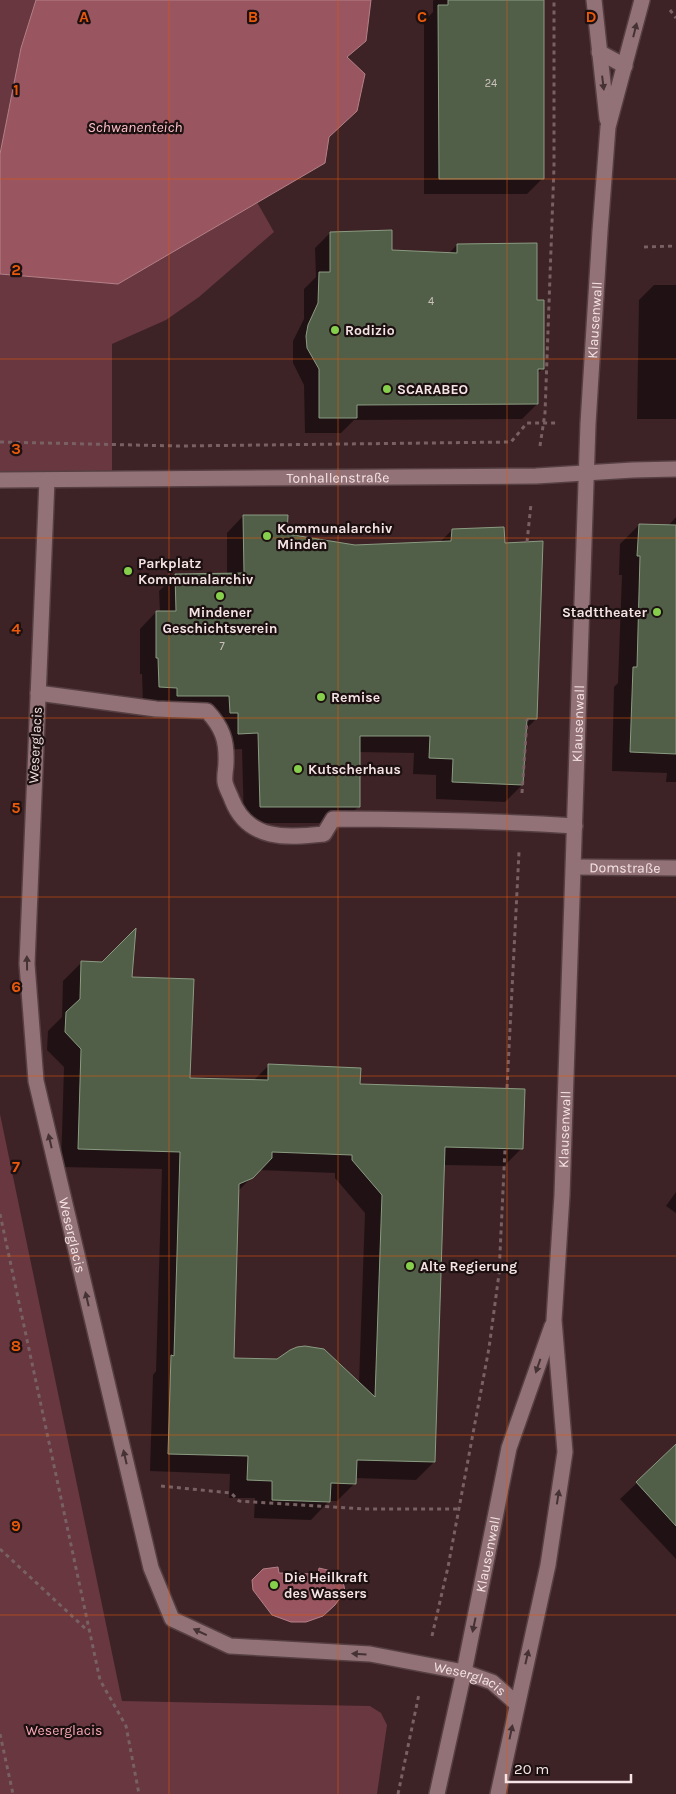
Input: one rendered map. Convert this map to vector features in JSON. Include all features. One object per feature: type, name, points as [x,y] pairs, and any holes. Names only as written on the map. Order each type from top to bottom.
[{"type":"main road","name":"Klausenwall","points":[[498,1794],[548,1565],[565,1452],[554,1320],[562,1195],[588,424],[608,128],[594,0]]},
{"type":"main road","name":"Klausenwall","points":[[608,128],[642,0]]},
{"type":"main road","points":[[599,52],[625,66]]},
{"type":"main road","name":"Tonhallenstraße","points":[[0,480],[536,476],[676,469]]},
{"type":"main road","name":"Weserglacis","points":[[47,480],[27,964],[36,1081],[151,1568],[172,1619],[230,1646],[370,1654],[426,1664],[464,1672],[492,1682],[517,1704]]},
{"type":"main road","points":[[38,693],[156,708],[207,711],[218,723],[226,747],[225,782],[237,812],[255,829],[270,835],[298,836],[324,834],[333,819],[492,821],[575,826]]},
{"type":"main road","name":"Domstraße","points":[[574,867],[676,868]]},
{"type":"main road","name":"Klausenwall","points":[[437,1794],[464,1672],[509,1448],[554,1320]]},
{"type":"path","points":[[527,542],[543,423],[554,167],[554,0]]},
{"type":"path","points":[[644,247],[676,246]]},
{"type":"path","points":[[0,442],[180,446],[511,442],[526,423],[588,424]]},
{"type":"path","points":[[521,507],[531,507]]},
{"type":"path","points":[[522,795],[527,719]]},
{"type":"path","points":[[507,1088],[519,845]]},
{"type":"path","points":[[398,1794],[448,1567],[489,1348],[499,1274],[505,1148]]},
{"type":"path","points":[[0,1214],[88,1631],[100,1680],[126,1726],[139,1794]]},
{"type":"path","points":[[152,1485],[231,1493],[238,1501],[365,1509],[459,1509]]},
{"type":"path","points":[[0,1549],[88,1631]]},
{"type":"path","points":[[0,1734],[13,1794]]},
{"type":"green space","points":[[0,0],[36,0],[21,48],[0,154]]},
{"type":"green space","points":[[257,202],[274,232],[199,297],[166,320],[112,344],[112,479],[0,478],[0,274],[118,284]]},
{"type":"green space","name":"Weserglacis","points":[[0,1114],[122,1701],[370,1706],[381,1713],[387,1725],[377,1794],[0,1794]]},
{"type":"water","name":"Schwanenteich","points":[[36,0],[371,0],[366,41],[347,57],[365,74],[357,111],[329,137],[325,163],[118,284],[0,274],[0,154],[21,48]]},
{"type":"water","points":[[278,1567],[279,1573],[318,1574],[319,1568],[330,1571],[340,1577],[345,1591],[335,1605],[323,1616],[306,1622],[291,1622],[272,1615],[253,1590],[252,1580],[263,1569]]},
{"type":"building","points":[[448,0],[544,0],[544,179],[439,179],[438,5],[448,5]]},
{"type":"building","points":[[392,230],[392,250],[457,253],[457,244],[537,243],[537,300],[544,300],[544,369],[538,369],[538,404],[357,405],[357,418],[319,418],[319,369],[307,348],[306,336],[308,325],[318,303],[319,272],[330,272],[330,232]]},
{"type":"building","name":"Kommunalarchiv Minden","points":[[243,515],[288,515],[287,534],[355,545],[451,541],[452,529],[504,527],[505,543],[543,541],[537,719],[527,719],[523,785],[452,782],[453,759],[429,758],[430,736],[360,736],[360,807],[260,807],[258,733],[238,734],[238,713],[230,713],[229,696],[177,696],[177,688],[159,687],[158,658],[156,658],[156,611],[176,611],[175,574],[244,573]]},
{"type":"building","name":"Stadttheater","points":[[639,524],[676,525],[676,754],[630,752],[633,667],[637,667],[640,556],[637,556]]},
{"type":"building","name":"Alte Regierung","points":[[136,928],[132,977],[194,979],[190,1078],[268,1080],[268,1064],[361,1068],[360,1084],[525,1089],[523,1149],[445,1147],[435,1462],[357,1460],[356,1484],[331,1483],[330,1502],[272,1500],[272,1481],[247,1480],[248,1456],[168,1454],[171,1355],[174,1356],[180,1152],[78,1149],[81,1049],[65,1032],[66,1012],[80,999],[81,961],[102,962]],"holes":[[[272,1152],[352,1155],[352,1160],[382,1195],[375,1397],[324,1349],[305,1346],[297,1347],[277,1359],[234,1358],[239,1184],[253,1178],[272,1158]]]},
{"type":"building","points":[[676,1444],[676,1526],[636,1482]]},
{"type":"place","name":"Rodizio","points":[[335,330]]},
{"type":"place","name":"SCARABEO","points":[[387,389]]},
{"type":"place","name":"Kommunalarchiv Minden","points":[[267,536]]},
{"type":"place","name":"Parkplatz Kommunalarchiv","points":[[128,571]]},
{"type":"place","name":"Mindener Geschichtsverein","points":[[220,596]]},
{"type":"place","name":"Stadttheater","points":[[657,612]]},
{"type":"place","name":"Remise","points":[[321,697]]},
{"type":"place","name":"Kutscherhaus","points":[[298,769]]},
{"type":"place","name":"Alte Regierung","points":[[410,1266]]},
{"type":"place","name":"Die Heilkraft des Wassers","points":[[274,1585]]}]
